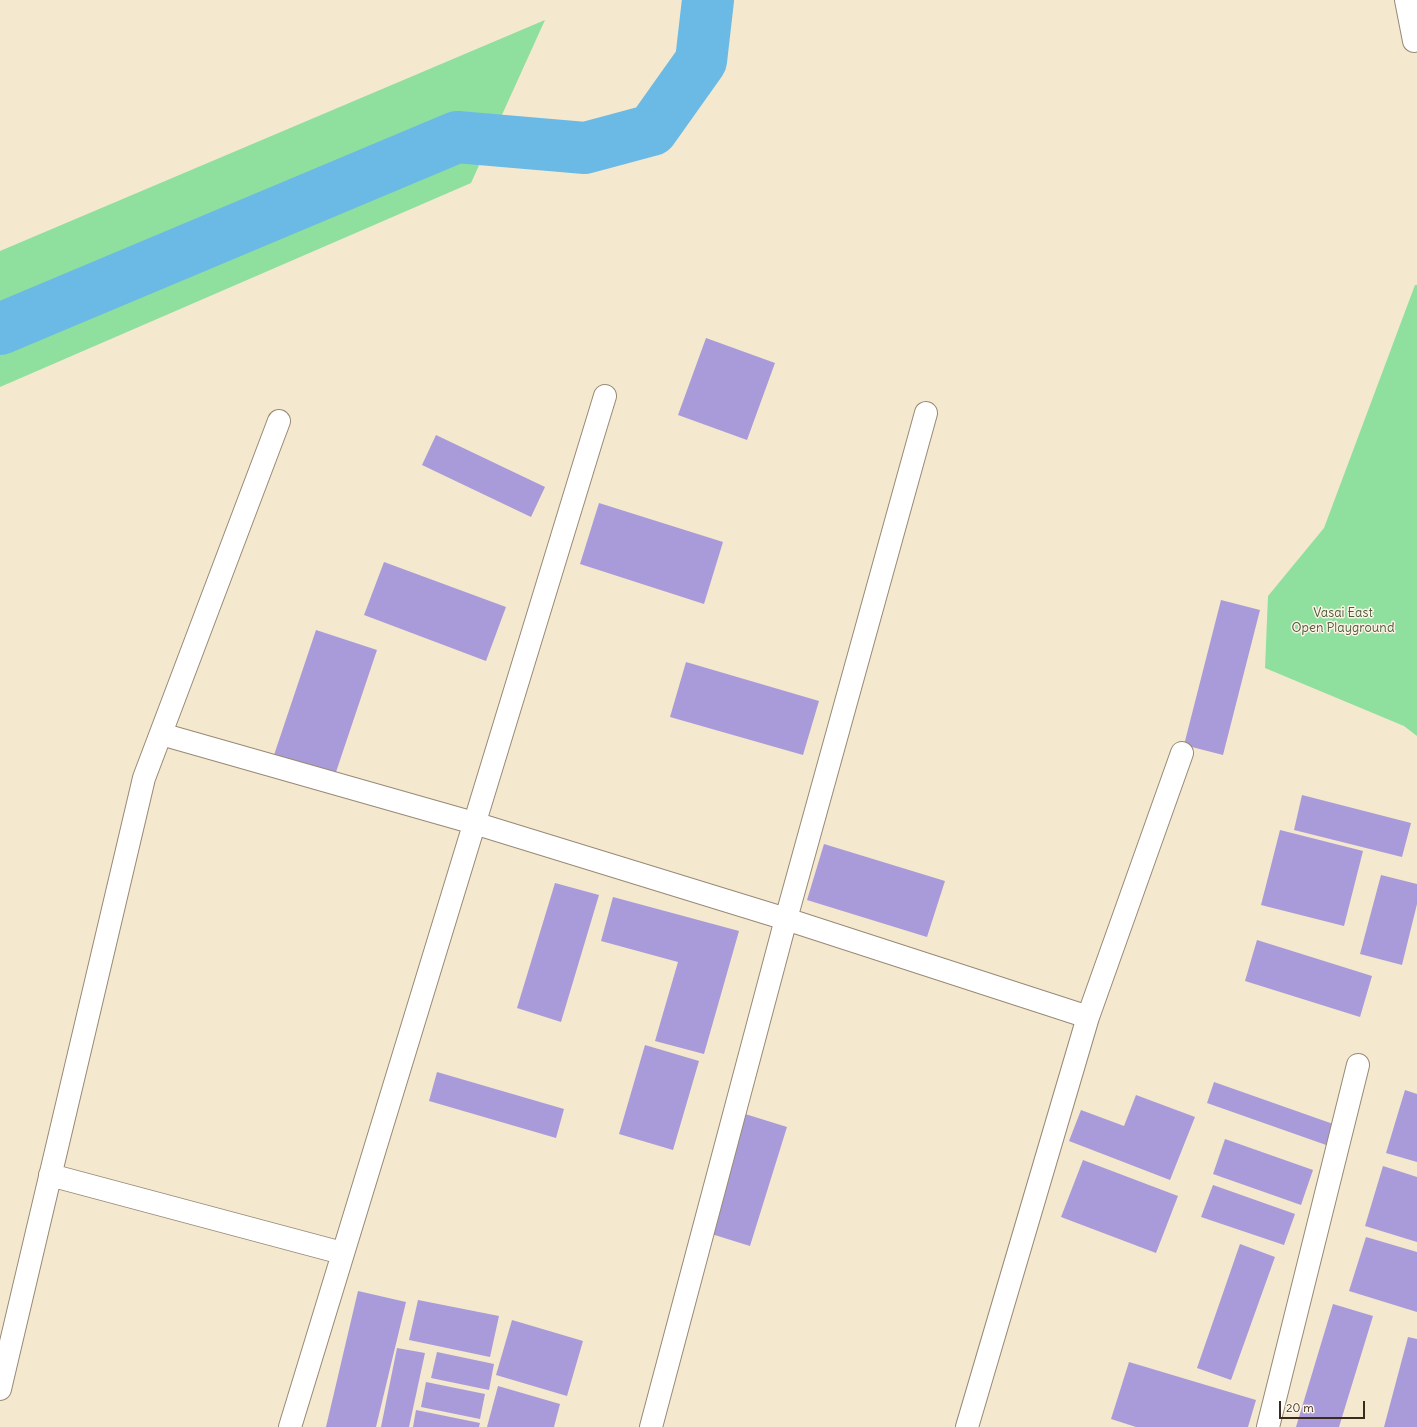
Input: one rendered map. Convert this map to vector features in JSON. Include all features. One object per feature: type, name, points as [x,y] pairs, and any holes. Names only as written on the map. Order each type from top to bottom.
[{"type":"street","points":[[1406,0],[1416,45]]},
{"type":"street","points":[[290,1427],[605,396]]},
{"type":"street","points":[[651,1427],[786,919],[926,413]]},
{"type":"street","points":[[0,1389],[144,778],[279,421]]},
{"type":"street","points":[[161,734],[474,824],[786,919],[1088,1017]]},
{"type":"street","points":[[968,1427],[1088,1017],[1182,753]]},
{"type":"street","points":[[1268,1427],[1358,1065]]},
{"type":"street","points":[[50,1176],[342,1254]]},
{"type":"green space","points":[[545,20],[471,183],[0,387],[0,251]]},
{"type":"green space","name":"Vasai East Open Playground","points":[[1415,285],[1417,285],[1417,736],[1404,726],[1265,668],[1268,596],[1324,528]]},
{"type":"building","points":[[706,338],[775,363],[747,440],[678,415]]},
{"type":"building","points":[[436,435],[545,487],[531,517],[422,465]]},
{"type":"building","points":[[599,503],[723,542],[704,604],[580,564]]},
{"type":"building","points":[[384,562],[506,607],[486,661],[364,615]]},
{"type":"building","points":[[1221,600],[1260,610],[1223,755],[1184,745]]},
{"type":"building","points":[[316,630],[377,650],[335,775],[274,755]]},
{"type":"building","points":[[686,662],[819,701],[803,755],[670,717]]},
{"type":"building","points":[[1302,795],[1411,823],[1402,857],[1294,830]]},
{"type":"building","points":[[1280,830],[1363,851],[1344,926],[1261,905]]},
{"type":"building","points":[[824,844],[945,881],[927,937],[807,900]]},
{"type":"building","points":[[1381,875],[1417,884],[1417,904],[1402,965],[1360,954]]},
{"type":"building","points":[[555,883],[599,895],[561,1022],[517,1008]]},
{"type":"building","points":[[613,897],[739,931],[704,1054],[655,1041],[678,962],[601,941]]},
{"type":"building","points":[[1257,940],[1372,976],[1360,1017],[1245,981]]},
{"type":"building","points":[[645,1045],[699,1061],[673,1150],[619,1134]]},
{"type":"building","points":[[437,1072],[564,1109],[556,1138],[429,1101]]},
{"type":"building","points":[[1214,1082],[1336,1125],[1329,1146],[1207,1103]]},
{"type":"building","points":[[1405,1090],[1417,1094],[1417,1162],[1386,1153]]},
{"type":"building","points":[[1136,1095],[1195,1117],[1170,1180],[1069,1141],[1081,1110],[1124,1126]]},
{"type":"building","points":[[742,1113],[787,1127],[750,1246],[705,1232]]},
{"type":"building","points":[[1225,1139],[1313,1170],[1301,1205],[1213,1174]]},
{"type":"building","points":[[1083,1160],[1178,1196],[1156,1253],[1061,1217]]},
{"type":"building","points":[[1383,1166],[1417,1177],[1417,1242],[1365,1226]]},
{"type":"building","points":[[1213,1185],[1295,1214],[1284,1245],[1201,1217]]},
{"type":"building","points":[[1366,1237],[1417,1252],[1417,1312],[1349,1291]]},
{"type":"building","points":[[1240,1244],[1275,1257],[1231,1380],[1197,1368]]},
{"type":"building","points":[[358,1291],[406,1302],[376,1427],[326,1427]]},
{"type":"building","points":[[418,1300],[499,1316],[490,1357],[409,1340]]},
{"type":"building","points":[[1333,1304],[1373,1316],[1339,1427],[1296,1427]]},
{"type":"building","points":[[512,1320],[583,1341],[567,1396],[496,1375]]},
{"type":"building","points":[[1408,1337],[1417,1339],[1417,1427],[1384,1427]]},
{"type":"building","points":[[397,1348],[425,1353],[409,1427],[381,1427]]},
{"type":"building","points":[[437,1352],[494,1364],[489,1390],[431,1378]]},
{"type":"building","points":[[1129,1362],[1256,1400],[1248,1427],[1136,1427],[1111,1419]]},
{"type":"building","points":[[426,1382],[485,1394],[480,1419],[421,1407]]},
{"type":"building","points":[[498,1386],[560,1404],[554,1427],[487,1427]]},
{"type":"building","points":[[416,1410],[480,1423],[479,1427],[413,1427]]},
{"type":"waterway","points":[[0,329],[457,137],[585,148],[652,130],[701,61],[708,0]]}]
